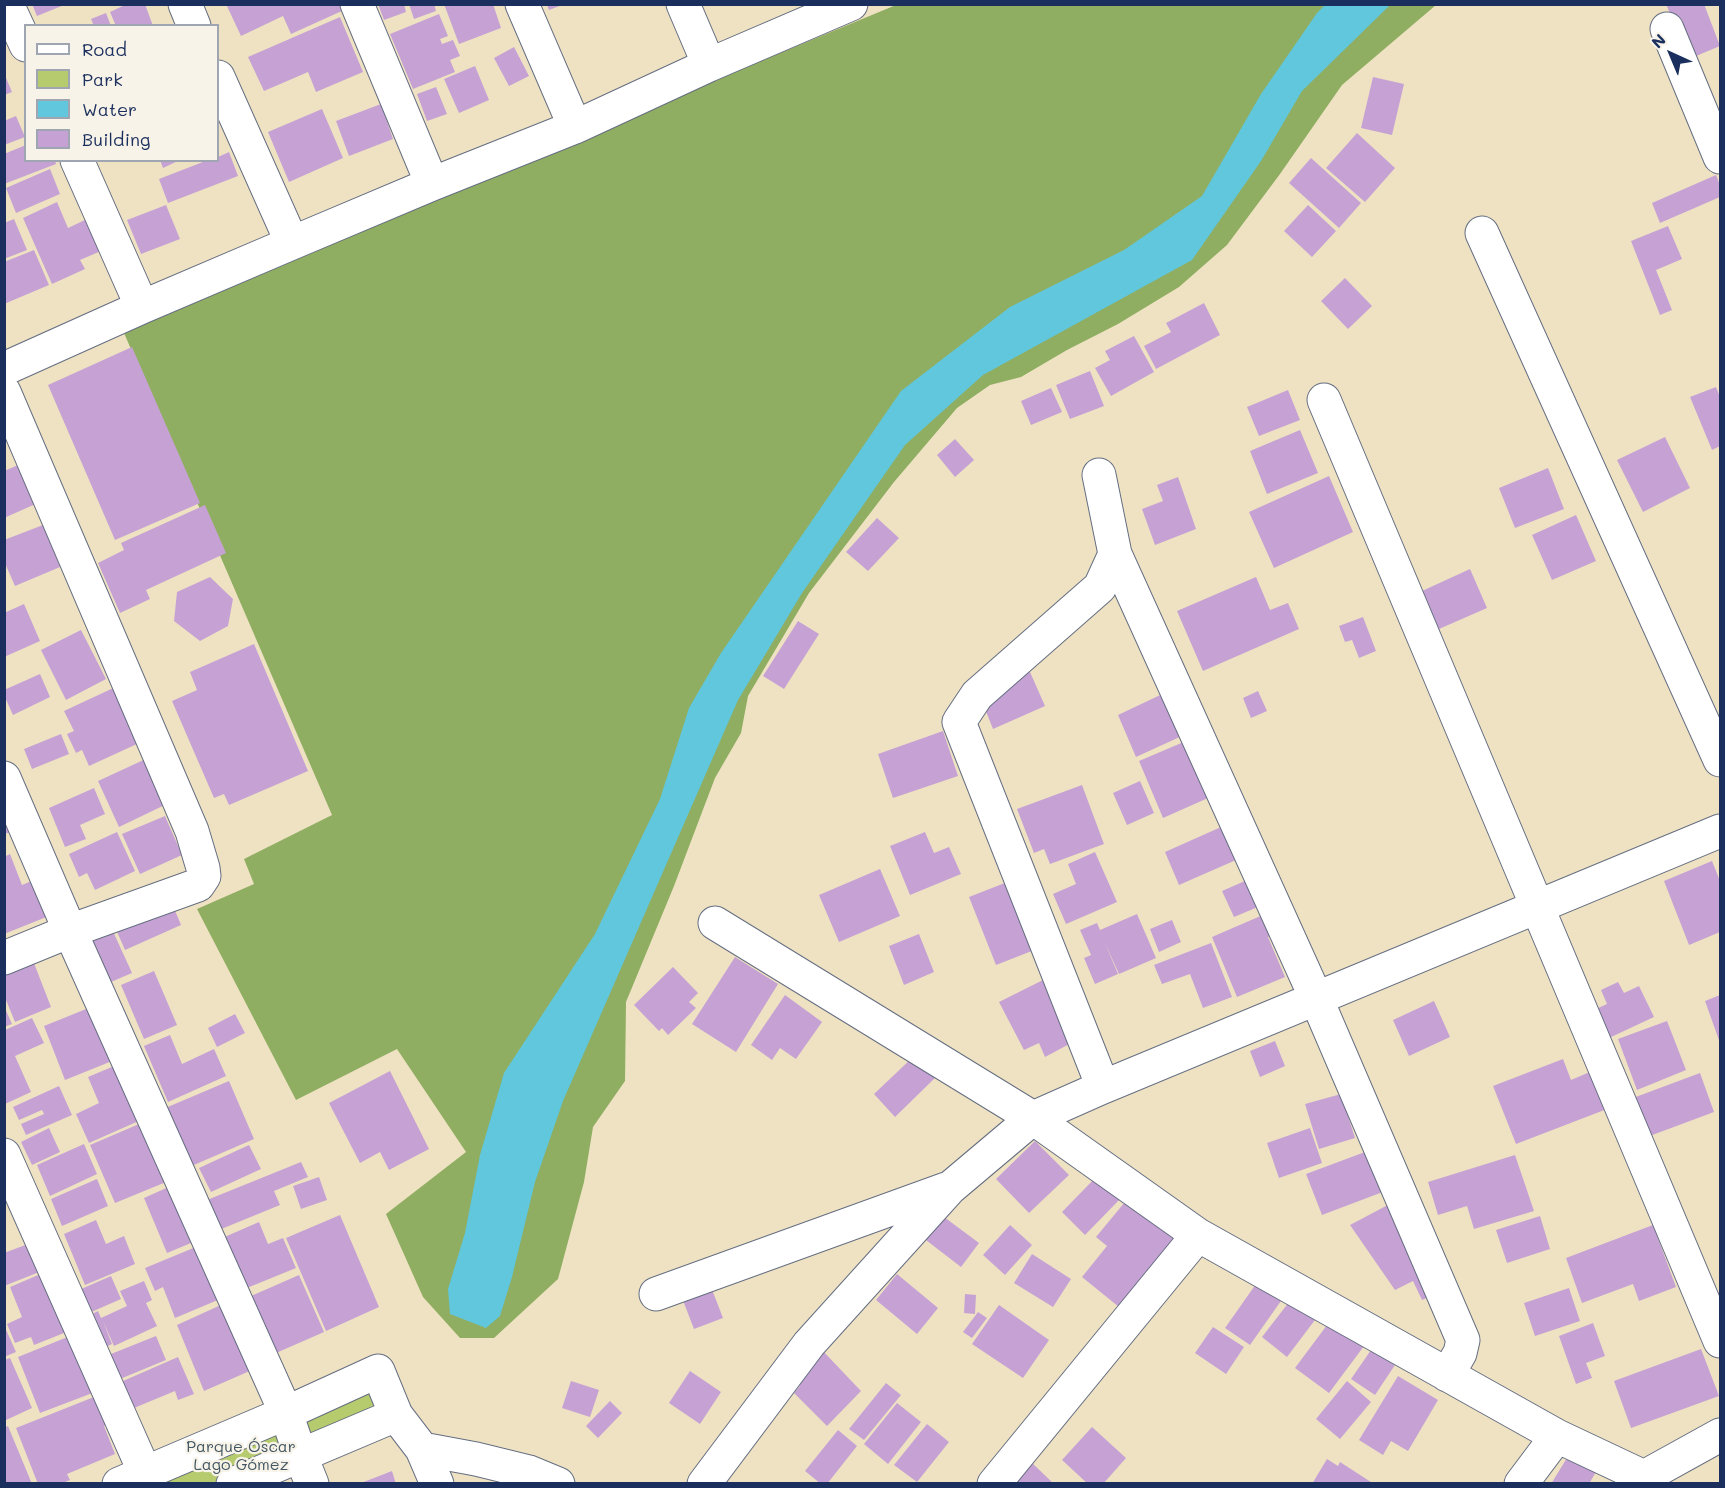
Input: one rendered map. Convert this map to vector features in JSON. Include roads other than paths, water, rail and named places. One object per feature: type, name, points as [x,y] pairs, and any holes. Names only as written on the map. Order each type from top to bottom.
[{"type":"street","points":[[8,4],[24,40]]},
{"type":"street","points":[[185,4],[193,24]]},
{"type":"street","points":[[357,4],[432,184]]},
{"type":"street","points":[[522,4],[575,127]]},
{"type":"street","points":[[683,4],[709,65]]},
{"type":"street","points":[[4,369],[292,243],[575,127],[842,6]]},
{"type":"street","points":[[1667,29],[1720,157]]},
{"type":"street","points":[[219,79],[292,243]]},
{"type":"street","points":[[78,162],[142,307]]},
{"type":"street","points":[[1482,233],[1720,760]]},
{"type":"street","points":[[4,392],[192,831],[204,876],[198,885],[70,931],[4,958]]},
{"type":"street","points":[[1324,400],[1720,1341]]},
{"type":"street","points":[[1099,475],[1115,554],[1316,999],[1463,1340],[1460,1353],[1447,1375]]},
{"type":"street","points":[[1103,1087],[959,722],[977,695],[1100,587],[1115,554]]},
{"type":"street","points":[[4,778],[286,1413],[306,1469]]},
{"type":"street","points":[[704,1484],[809,1344],[950,1188],[1033,1118],[1720,831]]},
{"type":"street","points":[[715,923],[1033,1118],[1198,1235],[1557,1436],[1648,1480],[1720,1435]]},
{"type":"street","points":[[4,1155],[138,1480],[378,1371],[396,1415],[422,1449],[437,1484]]},
{"type":"street","points":[[656,1294],[950,1188]]},
{"type":"street","points":[[994,1484],[1198,1235]]},
{"type":"street","points":[[234,1484],[306,1469],[396,1415]]},
{"type":"street","points":[[1521,1484],[1557,1436]]},
{"type":"street","points":[[422,1449],[476,1459],[558,1484]]},
{"type":"water","points":[[1325,5],[1390,5],[1302,91],[1261,161],[1192,260],[983,375],[905,445],[802,593],[738,700],[563,1101],[535,1182],[500,1316],[486,1328],[450,1314],[448,1289],[465,1233],[480,1155],[504,1073],[595,934],[660,799],[689,708],[721,653],[901,391],[1010,307],[1124,250],[1202,196],[1261,94],[1317,13]]},
{"type":"park label","name":"Parque Óscar Lago Gómez","points":[[241,1456]]}]
